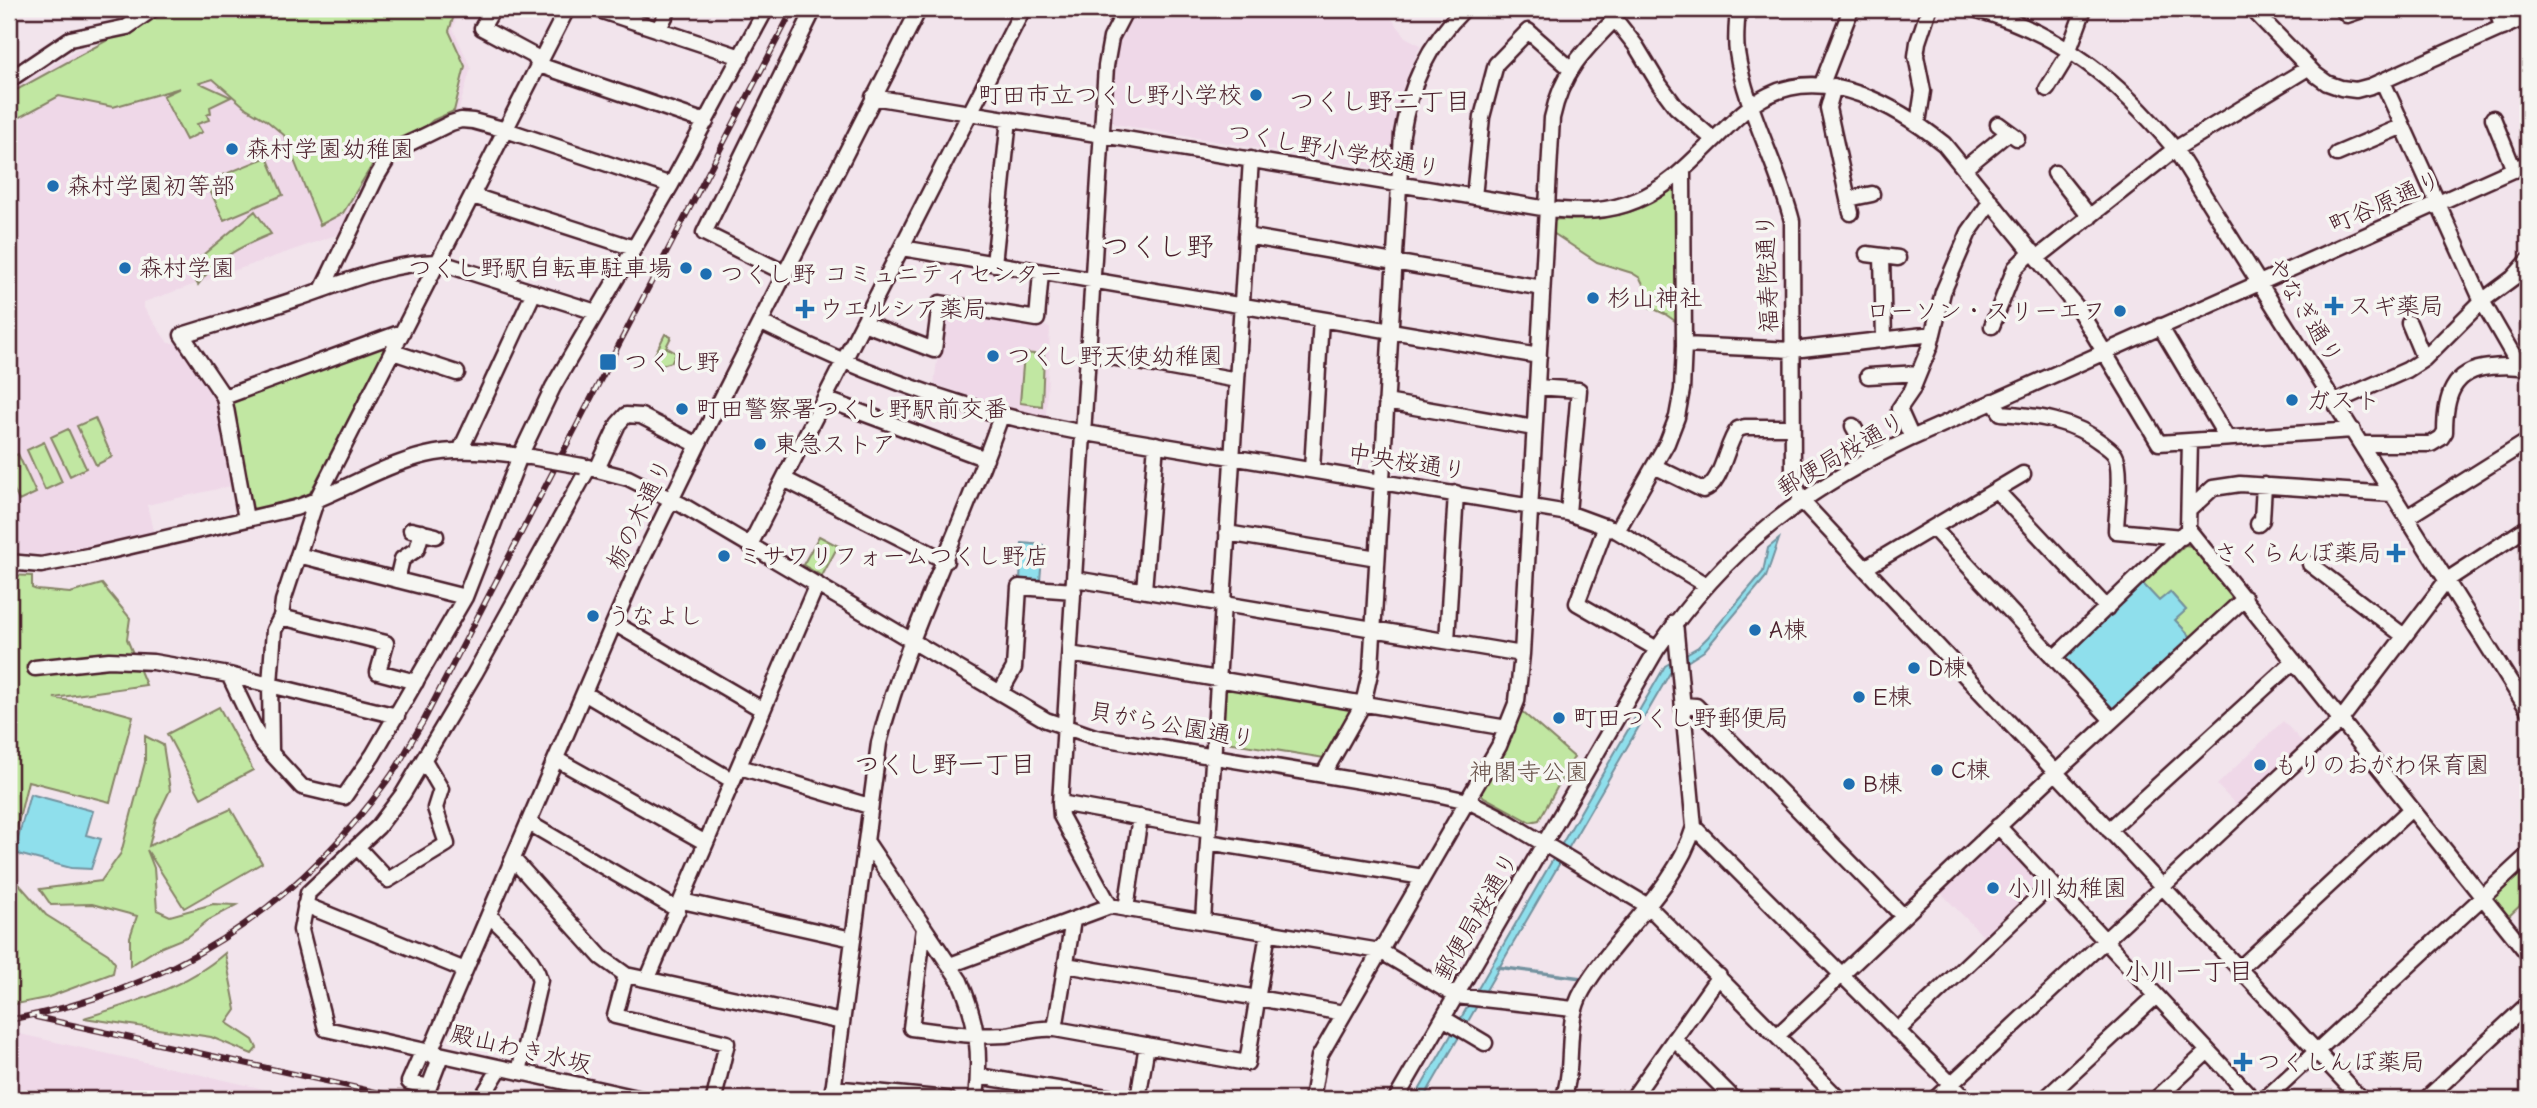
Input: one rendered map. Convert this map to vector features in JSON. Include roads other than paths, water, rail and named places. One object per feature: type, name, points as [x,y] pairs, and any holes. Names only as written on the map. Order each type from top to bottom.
[{"type":"street","points":[[9,80],[70,39],[127,27],[153,9]]},
{"type":"street","points":[[493,9],[482,28],[534,56],[539,65],[706,122]]},
{"type":"street","points":[[271,750],[270,684],[274,630],[281,617],[283,601],[316,501],[567,9]]},
{"type":"street","points":[[596,9],[741,57]]},
{"type":"street","points":[[658,30],[669,9]]},
{"type":"street","points":[[229,675],[261,742],[302,787],[344,797],[397,716],[465,597],[555,383],[671,185],[766,9]]},
{"type":"street","points":[[785,273],[704,233],[814,9]]},
{"type":"street","name":"栃の木通り","points":[[430,1052],[614,623],[671,499],[919,9]]},
{"type":"street","points":[[750,545],[1023,9]]},
{"type":"street","points":[[1110,906],[1061,816],[1060,803],[1107,51],[1126,9]]},
{"type":"street","points":[[1323,775],[1363,704],[1371,669],[1394,262],[1406,107],[1422,61],[1436,39],[1464,9]]},
{"type":"street","name":"福寿院通り","points":[[1738,9],[1737,52],[1752,105],[1786,195],[1792,221],[1793,477],[1801,500]]},
{"type":"street","points":[[1851,9],[1828,85],[1828,108],[1849,206],[1872,194]]},
{"type":"street","points":[[1919,123],[1923,91],[1916,57],[1928,9]]},
{"type":"street","name":"やなぎ通り","points":[[1973,9],[1992,11],[2069,50],[2120,89],[2147,115],[2175,149],[2528,710]]},
{"type":"street","points":[[2047,89],[2069,50],[2084,9]]},
{"type":"street","points":[[2252,9],[2308,68],[2327,83],[2356,90],[2383,82],[2528,16]]},
{"type":"street","points":[[2342,9],[2347,15],[2365,9]]},
{"type":"street","points":[[2497,9],[2502,28]]},
{"type":"street","points":[[1312,1099],[1319,1057],[1468,801],[1507,728],[1517,701],[1522,654],[1552,118],[1557,94],[1570,68],[1611,14],[1636,46],[1658,84],[1676,107],[1714,140]]},
{"type":"street","points":[[1474,197],[1482,117],[1496,64],[1528,31],[1570,68]]},
{"type":"street","points":[[1992,326],[2015,268],[2090,216],[2175,149],[2308,68]]},
{"type":"street","points":[[2383,82],[2482,301],[2524,368]]},
{"type":"street","points":[[1828,85],[1852,91],[1919,123],[1944,144],[2079,310],[2159,443],[2353,430]]},
{"type":"street","name":"つくし野小学校通り","points":[[873,97],[1548,209],[1586,212],[1613,208],[1638,200],[1683,171],[1752,105],[1785,89],[1828,85]]},
{"type":"street","points":[[2493,118],[2514,170]]},
{"type":"street","points":[[994,264],[1009,119]]},
{"type":"street","points":[[322,290],[388,158],[404,146],[461,120],[506,130],[671,185]]},
{"type":"street","points":[[2337,154],[2403,126]]},
{"type":"street","points":[[1965,168],[2008,131]]},
{"type":"street","points":[[1203,921],[1251,159]]},
{"type":"street","name":"町谷原通り","points":[[2260,282],[2528,163]]},
{"type":"street","points":[[1657,649],[1577,603],[1612,529],[1654,466],[1677,417],[1683,383],[1684,345],[1683,171]]},
{"type":"street","points":[[2055,173],[2090,216]]},
{"type":"street","points":[[473,196],[634,248]]},
{"type":"street","points":[[1912,438],[1899,409],[1912,390],[1919,373],[1933,334],[1943,292],[1969,232],[1991,201]]},
{"type":"street","points":[[1246,236],[1542,288]]},
{"type":"street","points":[[902,248],[1539,356]]},
{"type":"street","points":[[1884,340],[1875,255],[1898,258]]},
{"type":"street","points":[[2335,402],[2407,370],[2424,359],[2482,301],[2512,278],[2528,261]]},
{"type":"street","points":[[246,519],[224,397],[181,335],[247,316],[390,267],[438,262],[596,312]]},
{"type":"street","points":[[863,323],[933,350],[940,303],[1037,319],[1041,272]]},
{"type":"street","name":"郵便局桜通り","points":[[1396,1099],[1454,1024],[1456,996],[1657,649],[1675,622],[1706,585],[1765,527],[1801,500],[1871,458],[2260,282]]},
{"type":"street","points":[[460,451],[534,292]]},
{"type":"street","points":[[1312,469],[1321,319]]},
{"type":"street","points":[[2409,323],[2424,359]]},
{"type":"street","points":[[2160,326],[2227,439]]},
{"type":"street","name":"中央桜通り","points":[[768,327],[962,405],[1001,416],[1568,513],[1612,529],[1706,585]]},
{"type":"street","points":[[224,397],[402,332]]},
{"type":"street","points":[[1684,345],[1793,350],[1933,334]]},
{"type":"street","points":[[393,352],[457,373]]},
{"type":"street","points":[[1088,353],[1237,380]]},
{"type":"street","points":[[2362,444],[2437,442],[2445,432],[2445,406],[2459,378],[2474,369],[2510,365],[2524,368]]},
{"type":"street","points":[[1868,376],[1919,373]]},
{"type":"street","points":[[1537,387],[1579,390],[1568,513]]},
{"type":"street","points":[[825,399],[986,459]]},
{"type":"street","points":[[1993,401],[2001,413],[2035,416],[2073,426],[2095,438],[2116,456],[2116,531],[2185,533],[2245,598],[2340,721],[2528,954]]},
{"type":"street","points":[[1386,402],[1534,428]]},
{"type":"street","points":[[465,970],[305,905],[308,892],[378,827],[395,805],[424,760],[589,467],[618,424],[626,415],[642,416],[698,445]]},
{"type":"street","points":[[948,1099],[833,1094],[869,806],[889,702],[1001,416]]},
{"type":"street","points":[[1654,466],[1703,490],[1715,481],[1738,429],[1745,426],[1793,427]]},
{"type":"street","points":[[1853,426],[1871,458]]},
{"type":"street","points":[[2054,658],[2185,533],[2189,510],[2190,441]]},
{"type":"street","points":[[2407,517],[2528,441]]},
{"type":"street","points":[[1144,590],[1156,443]]},
{"type":"street","name":"貝がら公園通り","points":[[9,562],[41,565],[88,556],[316,501],[407,460],[428,454],[460,451],[525,456],[589,467],[628,478],[671,499],[1046,720],[1066,728],[1095,737],[1468,801],[1496,815],[1647,906],[1839,1099]]},
{"type":"street","points":[[1865,568],[2023,474]]},
{"type":"street","points":[[784,479],[946,561]]},
{"type":"street","points":[[2189,510],[2213,488],[2240,484],[2392,494]]},
{"type":"street","points":[[2258,524],[2262,520],[2264,485]]},
{"type":"street","points":[[1996,490],[2107,608]]},
{"type":"street","points":[[1447,641],[1456,493]]},
{"type":"street","points":[[1801,500],[2361,1099]]},
{"type":"street","points":[[1933,528],[2112,720]]},
{"type":"street","points":[[397,580],[402,559],[417,549],[423,533]]},
{"type":"street","points":[[1227,533],[1377,558]]},
{"type":"street","points":[[1935,1099],[2340,721],[2447,580],[2526,533]]},
{"type":"street","points":[[298,555],[465,597]]},
{"type":"street","points":[[2315,573],[2404,636]]},
{"type":"street","points":[[648,978],[817,584]]},
{"type":"street","points":[[1000,693],[1014,668],[1019,587],[1075,585],[1144,590],[1522,654]]},
{"type":"street","points":[[1777,1036],[1998,826],[2245,598]]},
{"type":"street","points":[[281,617],[386,643],[378,672],[416,682]]},
{"type":"street","points":[[1563,1099],[1568,1087],[1573,1009],[1584,989],[1688,848],[1694,827],[1675,622]]},
{"type":"street","points":[[614,623],[763,710]]},
{"type":"street","points":[[1070,654],[1507,728]]},
{"type":"street","points":[[35,668],[109,660],[165,664],[270,684],[397,716]]},
{"type":"street","points":[[2109,830],[2294,661]]},
{"type":"street","points":[[584,693],[737,774],[869,806]]},
{"type":"street","points":[[1684,705],[1696,706],[1903,916]]},
{"type":"street","points":[[556,759],[706,843]]},
{"type":"street","points":[[357,847],[388,880],[447,844],[435,808],[441,789],[424,760]]},
{"type":"street","points":[[1060,803],[1140,817],[1208,836],[1423,877]]},
{"type":"street","points":[[2239,969],[2411,809]]},
{"type":"street","points":[[1126,909],[1140,817]]},
{"type":"street","points":[[529,823],[680,905],[852,939]]},
{"type":"street","points":[[1998,826],[2252,1099]]},
{"type":"street","points":[[1694,827],[1965,1099]]},
{"type":"street","points":[[866,841],[950,965],[966,995],[978,1035],[976,1099]]},
{"type":"street","points":[[2265,1099],[2528,855]]},
{"type":"street","points":[[513,859],[601,957],[626,975],[842,1022]]},
{"type":"street","points":[[1898,1031],[2052,884]]},
{"type":"street","name":"殿山わき水坂","points":[[305,905],[301,930],[326,1029],[642,1099]]},
{"type":"street","points":[[950,965],[1110,906],[1380,951],[1456,996],[1573,1009]]},
{"type":"street","points":[[489,915],[520,946],[537,970],[540,980],[519,1072]]},
{"type":"street","points":[[1055,1028],[1073,920]]},
{"type":"street","points":[[924,928],[911,1028],[978,1035],[1055,1028],[1247,1063],[1268,932]]},
{"type":"street","points":[[1066,965],[1344,1013]]},
{"type":"street","points":[[626,975],[615,1016],[727,1043],[714,1099]]},
{"type":"street","points":[[1632,1099],[1719,976]]},
{"type":"street","points":[[2045,1099],[2156,996]]},
{"type":"street","points":[[2426,1099],[2528,1004]]},
{"type":"street","points":[[1454,1024],[1485,1043]]},
{"type":"street","points":[[1674,1039],[1734,1099]]},
{"type":"street","points":[[1138,1099],[1147,1045]]},
{"type":"street","points":[[2156,1099],[2208,1051]]},
{"type":"street","points":[[481,1099],[500,1068]]},
{"type":"street","points":[[978,1076],[1119,1099]]},
{"type":"water","points":[[1779,539],[1766,577],[1704,651],[1670,673],[1423,1099],[1414,1099],[1665,666],[1698,647],[1708,637],[1763,572],[1768,548]]},
{"type":"water","points":[[1022,543],[1043,545],[1040,581],[1020,580]]},
{"type":"water","points":[[2143,584],[2159,601],[2170,592],[2186,610],[2175,620],[2191,637],[2116,710],[2111,709],[2066,662],[2067,657]]},
{"type":"water","points":[[30,794],[93,811],[86,835],[101,839],[91,869],[71,868],[14,853]]},
{"type":"waterway","points":[[2375,437],[2392,437]]},
{"type":"waterway","points":[[1497,967],[1582,978]]},
{"type":"railway","points":[[9,1020],[67,1007],[122,989],[174,966],[222,939],[267,907],[310,870],[350,828],[387,781],[423,722],[793,9]]},
{"type":"railway","points":[[36,1017],[407,1099]]},
{"type":"place","name":"町田市立つくし野小学校","points":[[1256,95]]},
{"type":"place","name":"森村学園幼稚園","points":[[232,149]]},
{"type":"place","name":"森村学園初等部","points":[[53,186]]},
{"type":"place","name":"森村学園","points":[[125,268]]},
{"type":"place","name":"つくし野駅自転車駐車場","points":[[686,268]]},
{"type":"place","name":"つくし野 コミュニティセンター","points":[[706,274]]},
{"type":"place","name":"杉山神社","points":[[1593,298]]},
{"type":"place","name":"スギ薬局","points":[[2334,306]]},
{"type":"place","name":"ウエルシア薬局","points":[[805,309]]},
{"type":"place","name":"ローソン・スリーエフ","points":[[2120,311]]},
{"type":"place","name":"つくし野天使幼稚園","points":[[993,356]]},
{"type":"place","name":"つくし野","points":[[608,362]]},
{"type":"place","name":"ガスト","points":[[2292,400]]},
{"type":"place","name":"町田警察署つくし野駅前交番","points":[[682,409]]},
{"type":"place","name":"東急ストア","points":[[760,444]]},
{"type":"place","name":"さくらんぼ薬局","points":[[2396,553]]},
{"type":"place","name":"ミサワリフォームつくし野店","points":[[724,556]]},
{"type":"place","name":"うなよし","points":[[593,616]]},
{"type":"place","name":"A棟","points":[[1755,630]]},
{"type":"place","name":"D棟","points":[[1914,668]]},
{"type":"place","name":"E棟","points":[[1859,697]]},
{"type":"place","name":"町田つくし野郵便局","points":[[1559,718]]},
{"type":"place","name":"もりのおがわ保育園","points":[[2260,765]]},
{"type":"place","name":"C棟","points":[[1937,770]]},
{"type":"place","name":"B棟","points":[[1849,784]]},
{"type":"place","name":"小川幼稚園","points":[[1993,888]]},
{"type":"place","name":"つくしんぼ薬局","points":[[2243,1062]]},
{"type":"district","name":"つくし野二丁目","points":[[1380,101]]},
{"type":"district","name":"つくし野","points":[[1158,246]]},
{"type":"district","name":"つくし野一丁目","points":[[945,764]]},
{"type":"district","name":"小川一丁目","points":[[2189,971]]},
{"type":"park label","name":"神閣寺公園","points":[[1529,772]]}]
